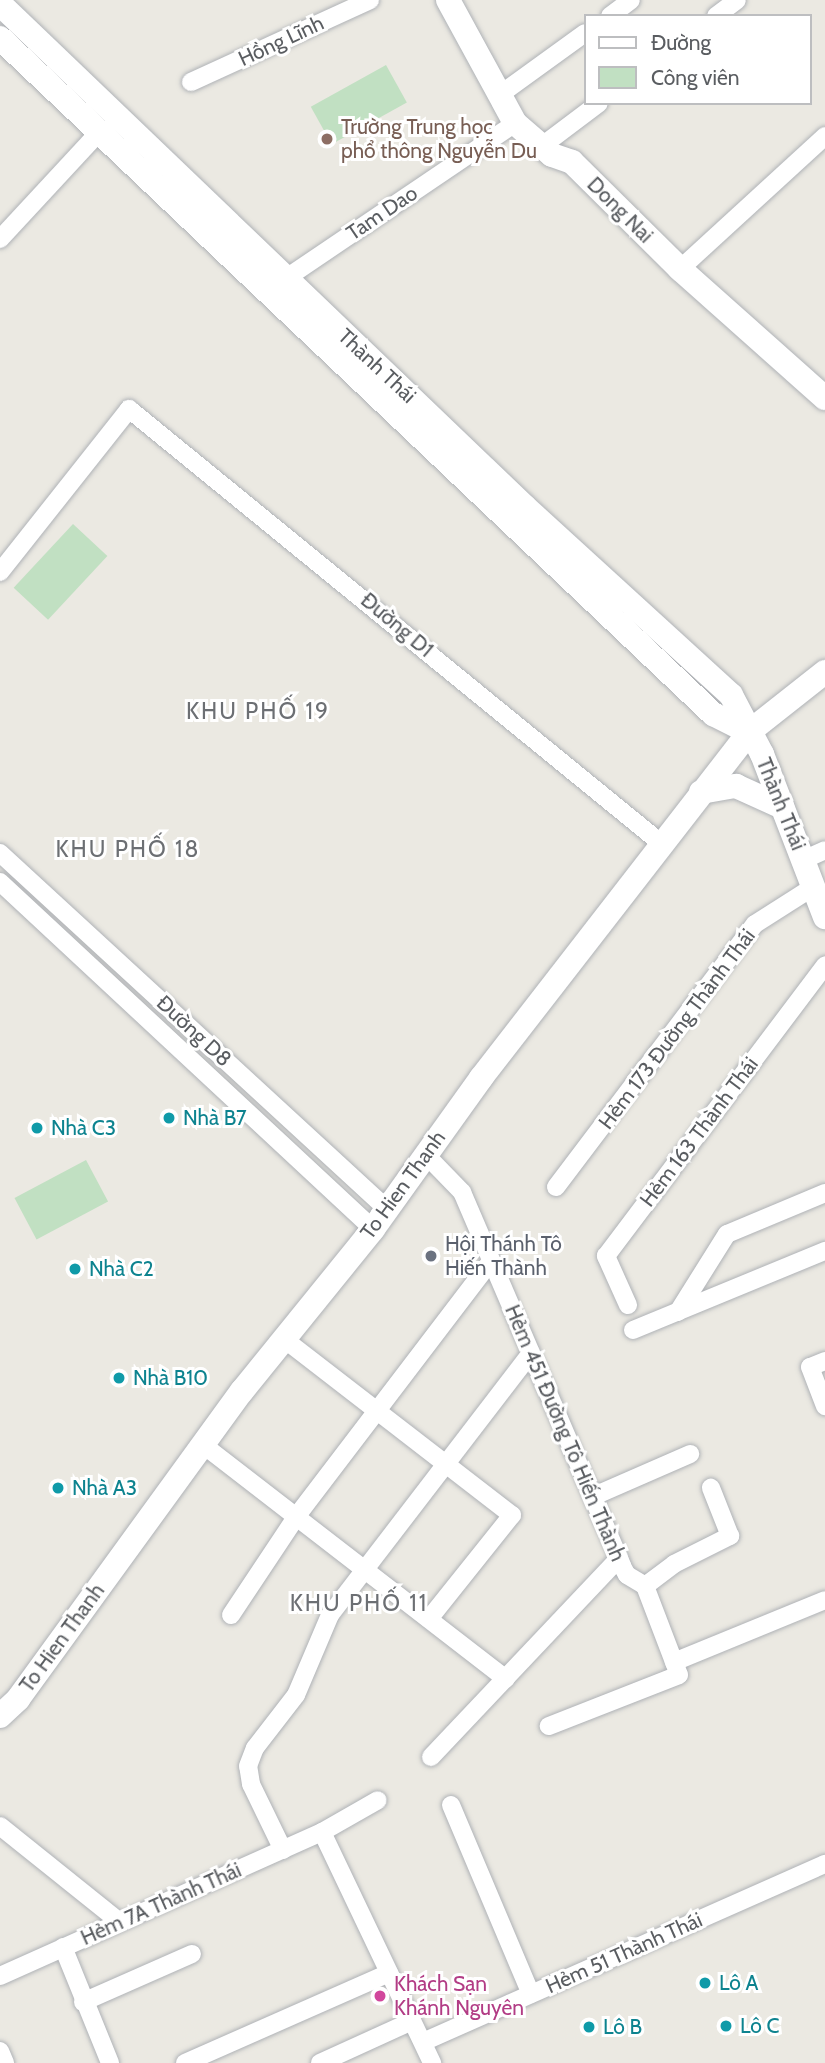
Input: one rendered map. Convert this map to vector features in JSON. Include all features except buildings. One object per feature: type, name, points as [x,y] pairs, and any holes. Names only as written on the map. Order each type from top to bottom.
[{"type":"main road","name":"Dong Nai","points":[[448,0],[515,123],[542,146],[572,162],[680,269],[825,398]]},
{"type":"main road","name":"Thành Thái","points":[[0,4],[276,286],[517,515],[712,714],[748,732],[782,807],[814,855],[813,887],[825,917]]},
{"type":"main road","name":"Thành Thái","points":[[0,38],[99,132],[276,286]]},
{"type":"main road","name":"To Hien Thanh","points":[[0,1716],[18,1699],[202,1444],[373,1229],[426,1155],[748,732],[825,672]]},
{"type":"main road","points":[[702,792],[736,786],[782,807]]},
{"type":"street","name":"Hồng Lĩnh","points":[[191,82],[370,0]]},
{"type":"street","points":[[613,14],[631,0]]},
{"type":"street","points":[[719,14],[737,0]]},
{"type":"street","points":[[498,96],[584,34]]},
{"type":"street","points":[[542,146],[596,105]]},
{"type":"street","name":"Tam Dao","points":[[276,286],[515,123]]},
{"type":"street","points":[[0,239],[99,132]]},
{"type":"street","points":[[680,269],[825,136]]},
{"type":"street","name":"Đường D1","points":[[0,572],[129,409],[662,844]]},
{"type":"street","name":"Đường D8","points":[[0,853],[387,1209]]},
{"type":"street","name":"Đường D8","points":[[0,882],[100,978],[373,1229]]},
{"type":"street","name":"Hẻm 173 Đường Thành Thái","points":[[556,1187],[755,924],[813,887]]},
{"type":"street","points":[[100,978],[116,959]]},
{"type":"street","name":"Hẻm 163 Thành Thái","points":[[628,1306],[606,1256],[825,965]]},
{"type":"street","name":"Hẻm 451 Đường Tô Hiến Thành","points":[[426,1155],[462,1192],[619,1558],[627,1575],[645,1586],[676,1668]]},
{"type":"street","points":[[678,1312],[727,1234],[825,1193]]},
{"type":"street","points":[[634,1330],[825,1251]]},
{"type":"street","points":[[231,1615],[296,1517],[491,1261]]},
{"type":"street","points":[[284,1339],[374,1412],[512,1516],[429,1619]]},
{"type":"street","points":[[283,1850],[251,1784],[250,1757],[292,1701],[330,1615],[531,1353]]},
{"type":"street","points":[[825,1361],[810,1367],[825,1406]]},
{"type":"street","points":[[202,1444],[506,1679]]},
{"type":"street","points":[[594,1496],[691,1454]]},
{"type":"street","points":[[645,1586],[674,1563],[730,1536],[711,1488]]},
{"type":"street","points":[[431,1757],[619,1558]]},
{"type":"street","points":[[550,1726],[825,1600]]},
{"type":"street","name":"Hẻm 7A Thành Thái","points":[[0,1976],[322,1832],[378,1800]]},
{"type":"street","points":[[451,1805],[531,1994]]},
{"type":"street","points":[[0,1826],[120,1922]]},
{"type":"street","points":[[322,1832],[432,2063]]},
{"type":"street","name":"Hẻm 51 Thành Thái","points":[[423,2042],[825,1864]]},
{"type":"street","points":[[63,1947],[83,2002],[110,2063]]},
{"type":"street","points":[[83,2002],[192,1954]]},
{"type":"street","points":[[185,2063],[389,1973]]},
{"type":"street","points":[[320,2063],[412,2021]]},
{"type":"street","points":[[0,2051],[5,2063]]},
{"type":"green space","points":[[386,65],[407,103],[332,144],[311,107]]},
{"type":"green space","points":[[73,524],[107,556],[48,620],[14,588]]},
{"type":"green space","points":[[86,1160],[108,1201],[37,1240],[14,1198]]},
{"type":"place","name":"Trường Trung học phổ thông Nguyễn Du","points":[[327,139]]},
{"type":"place","name":"Nhà B7","points":[[169,1118]]},
{"type":"place","name":"Nhà C3","points":[[37,1128]]},
{"type":"place","name":"Hội Thánh Tô Hiến Thành","points":[[431,1256]]},
{"type":"place","name":"Nhà C2","points":[[75,1269]]},
{"type":"place","name":"Nhà B10","points":[[119,1378]]},
{"type":"place","name":"Nhà A3","points":[[58,1488]]},
{"type":"place","name":"Lô A","points":[[705,1983]]},
{"type":"place","name":"Khách Sạn Khánh Nguyên","points":[[380,1996]]},
{"type":"place","name":"Lô C","points":[[726,2026]]},
{"type":"place","name":"Lô B","points":[[589,2027]]},
{"type":"district","name":"KHU PHỐ 19","points":[[258,711]]},
{"type":"district","name":"KHU PHỐ 18","points":[[128,849]]},
{"type":"district","name":"KHU PHỐ 11","points":[[359,1603]]}]
